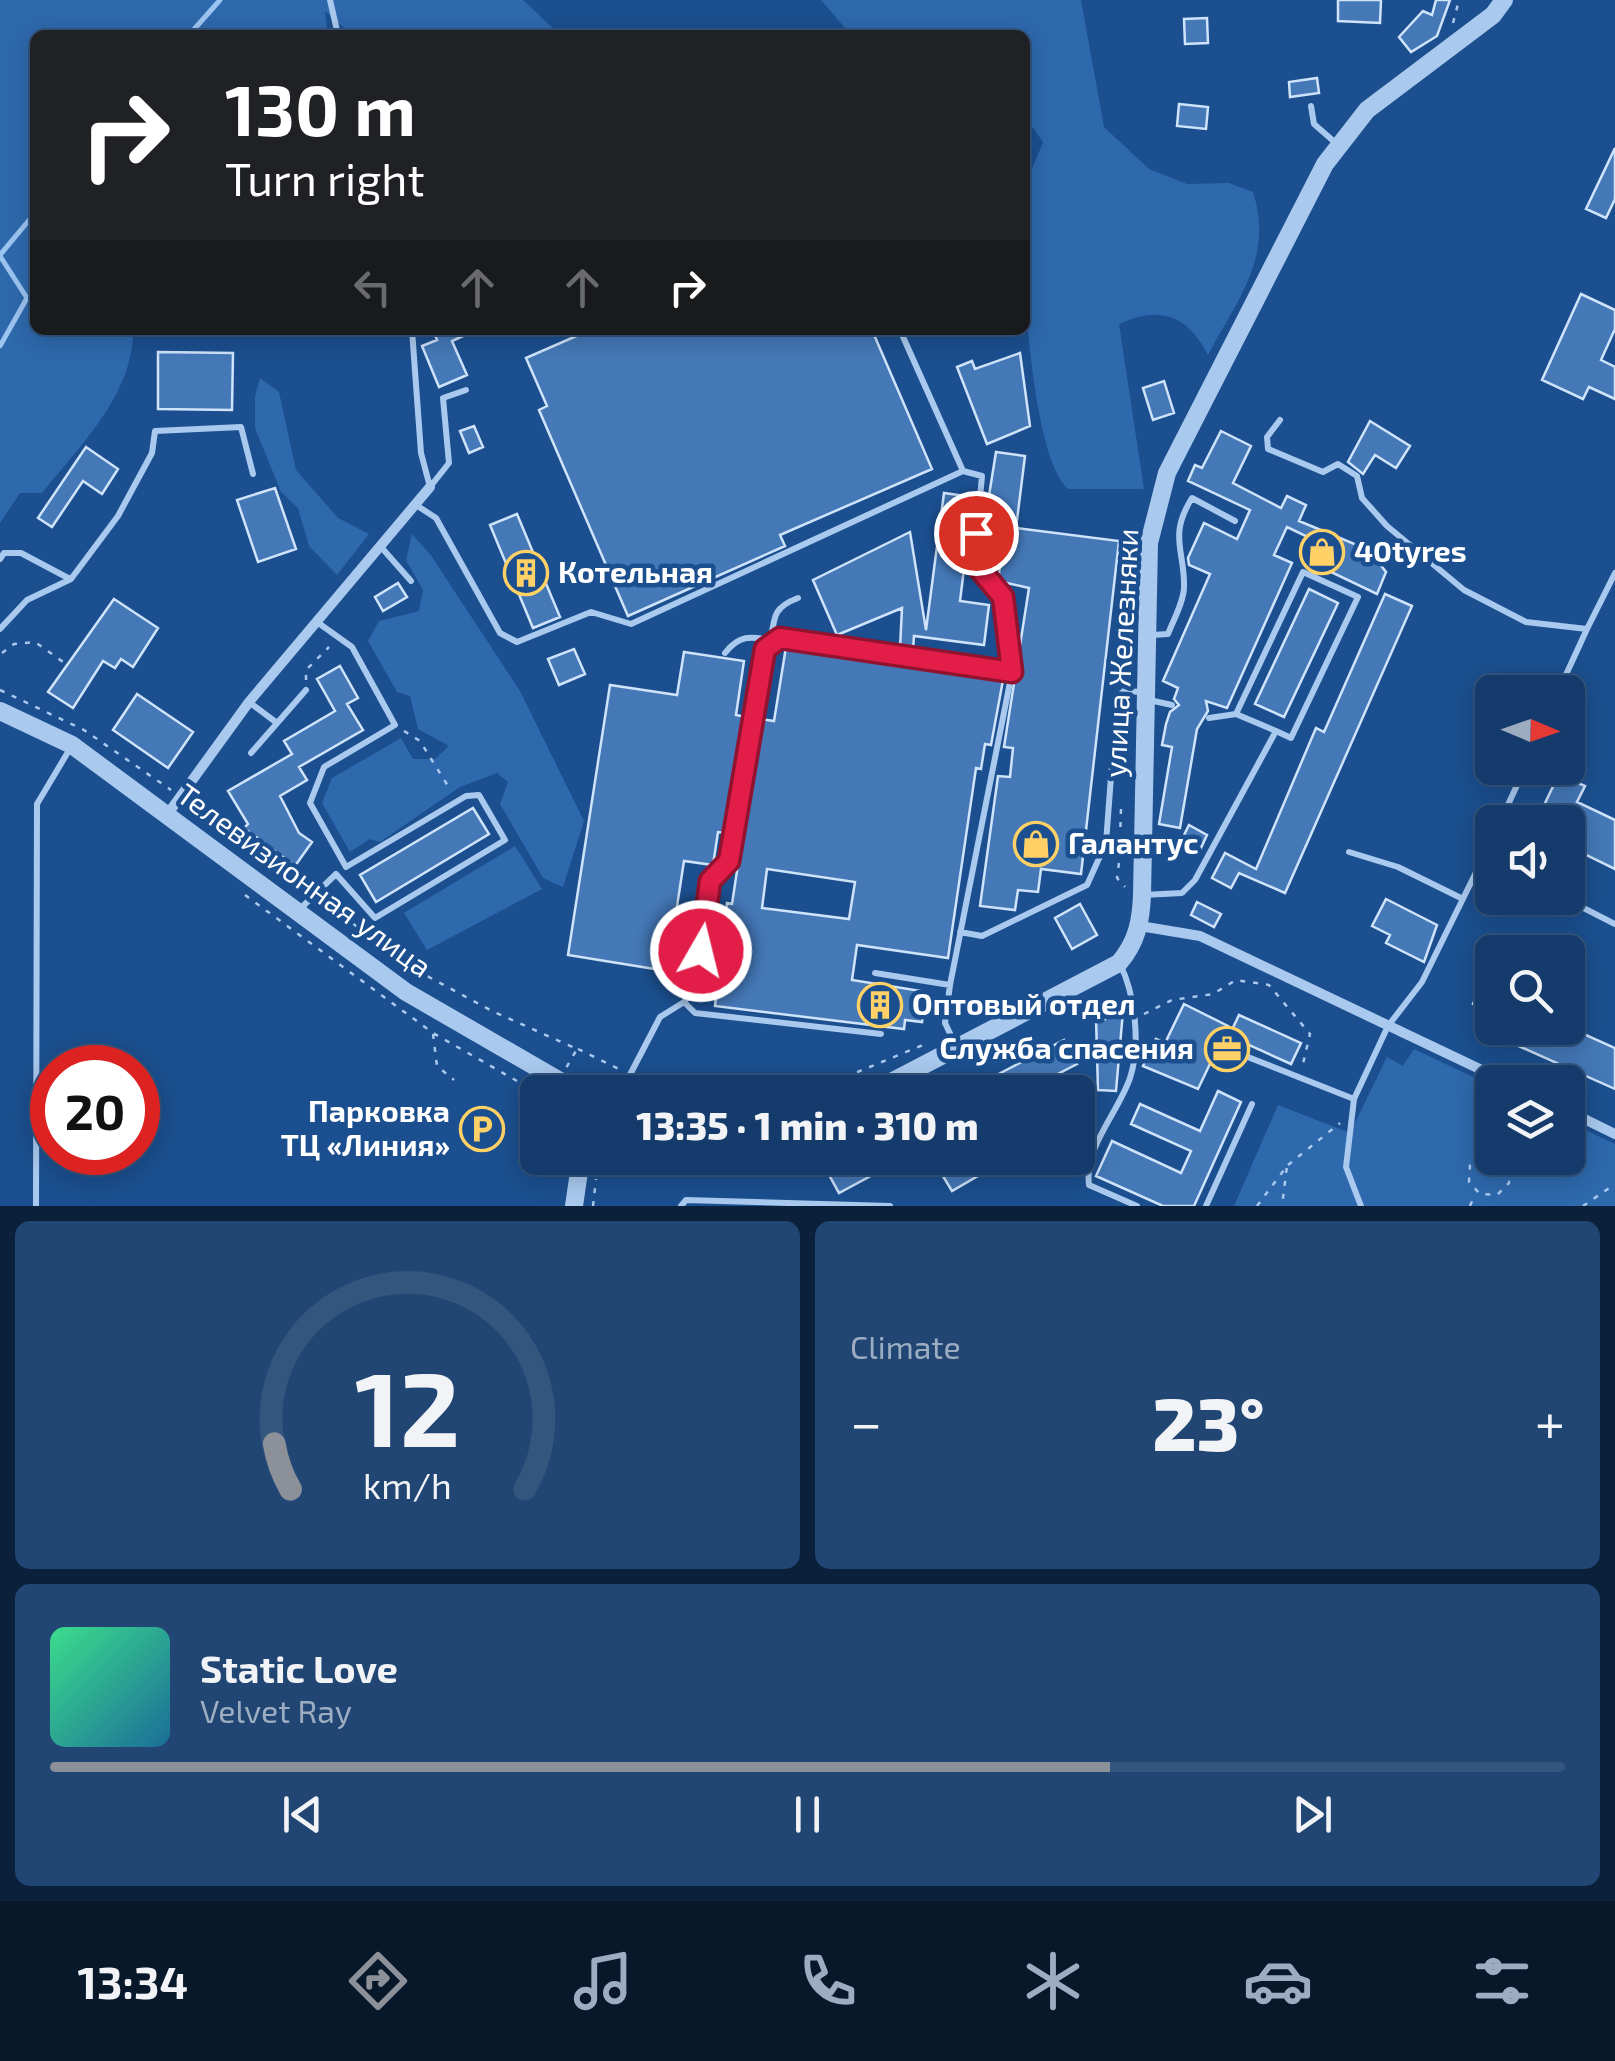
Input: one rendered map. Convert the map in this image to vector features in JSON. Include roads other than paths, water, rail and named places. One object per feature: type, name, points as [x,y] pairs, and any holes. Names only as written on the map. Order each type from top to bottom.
[{"type":"street","name":"улица Железняки","points":[[1119,963],[1140,926],[1134,892],[1142,850],[1149,544],[1167,473],[1324,164],[1366,110],[1493,15],[1504,0]]},
{"type":"street","points":[[167,815],[248,702],[430,487]]},
{"type":"street","name":"Телевизионная улица","points":[[0,711],[72,745],[406,992],[549,1075]]},
{"type":"street","points":[[1140,926],[1200,936],[1475,1067]]},
{"type":"street","points":[[899,1075],[953,1041],[1119,963]]},
{"type":"street","points":[[1585,1120],[1615,1134]]},
{"type":"street","points":[[574,1206],[578,1175]]},
{"type":"lane","points":[[330,0],[337,30]]},
{"type":"lane","points":[[1311,106],[1314,124],[1339,146]]},
{"type":"lane","points":[[412,335],[421,454],[430,487]]},
{"type":"lane","points":[[902,335],[963,471]]},
{"type":"lane","points":[[430,487],[449,464],[443,398],[466,390]]},
{"type":"lane","points":[[1280,420],[1267,437],[1268,449],[1323,472],[1338,464],[1357,476],[1362,498],[1387,526],[1464,590],[1526,622],[1587,630]]},
{"type":"lane","points":[[0,629],[28,600],[71,579],[118,516],[152,452],[156,431],[241,427],[253,474]]},
{"type":"lane","points":[[416,505],[436,518],[500,633],[517,642],[591,612],[631,624],[963,471],[982,476],[974,562],[1003,597],[1012,672],[950,985],[944,1023],[953,1041]]},
{"type":"lane","points":[[1146,634],[1168,634],[1184,588],[1178,556],[1179,533],[1192,498],[1234,521]]},
{"type":"lane","points":[[382,547],[411,581]]},
{"type":"lane","points":[[0,559],[4,553],[21,554],[71,579]]},
{"type":"lane","points":[[1209,718],[1236,714],[1291,738],[1358,597],[1303,572],[1236,714]]},
{"type":"lane","points":[[1566,675],[1615,572]]},
{"type":"lane","points":[[628,1075],[650,1031],[660,1018],[684,1002],[696,986],[710,881],[729,861],[774,614],[781,604],[798,598]]},
{"type":"lane","points":[[316,621],[352,647],[394,726],[324,767],[310,803],[346,868]]},
{"type":"lane","points":[[725,653],[734,642],[748,636],[780,638],[1012,672]]},
{"type":"lane","points":[[252,754],[306,690]]},
{"type":"lane","points":[[960,932],[982,936],[1087,884],[1106,843],[1117,696],[1124,691],[1172,705]]},
{"type":"lane","points":[[248,702],[277,724]]},
{"type":"lane","points":[[1134,892],[1182,893],[1196,880],[1276,731]]},
{"type":"lane","points":[[36,1206],[37,804],[72,745]]},
{"type":"lane","points":[[297,912],[336,874],[457,801],[480,795],[505,840],[375,918],[336,874]]},
{"type":"lane","points":[[1106,843],[1120,850],[1142,850]]},
{"type":"lane","points":[[1349,852],[1398,868],[1463,899]]},
{"type":"lane","points":[[1361,1206],[1346,1168],[1354,1099],[1388,1026],[1422,982],[1475,879]]},
{"type":"lane","points":[[1585,909],[1615,924]]},
{"type":"lane","points":[[1119,963],[1132,988],[1131,1075],[1087,1168],[1090,1185],[1137,1206]]},
{"type":"lane","points":[[876,974],[950,985]]},
{"type":"lane","points":[[684,1002],[695,1013],[881,1034]]},
{"type":"lane","points":[[1230,1050],[1354,1099]]},
{"type":"lane","points":[[1206,1206],[1252,1104]]},
{"type":"lane","points":[[681,1206],[686,1200],[890,1206]]},
{"type":"waterway","points":[[193,30],[220,0]]},
{"type":"waterway","points":[[0,255],[30,219]]},
{"type":"waterway","points":[[0,256],[27,298],[0,346]]},
{"type":"place","name":"40tyres","points":[[1322,552]]},
{"type":"place","name":"Котельная","points":[[526,573]]},
{"type":"place","name":"Галантус","points":[[1036,844]]},
{"type":"place","name":"Оптовый отдел","points":[[880,1005]]},
{"type":"place","name":"Служба спасения","points":[[1227,1049]]},
{"type":"place","name":"Парковка ТЦ «Линия»","points":[[482,1129]]}]
